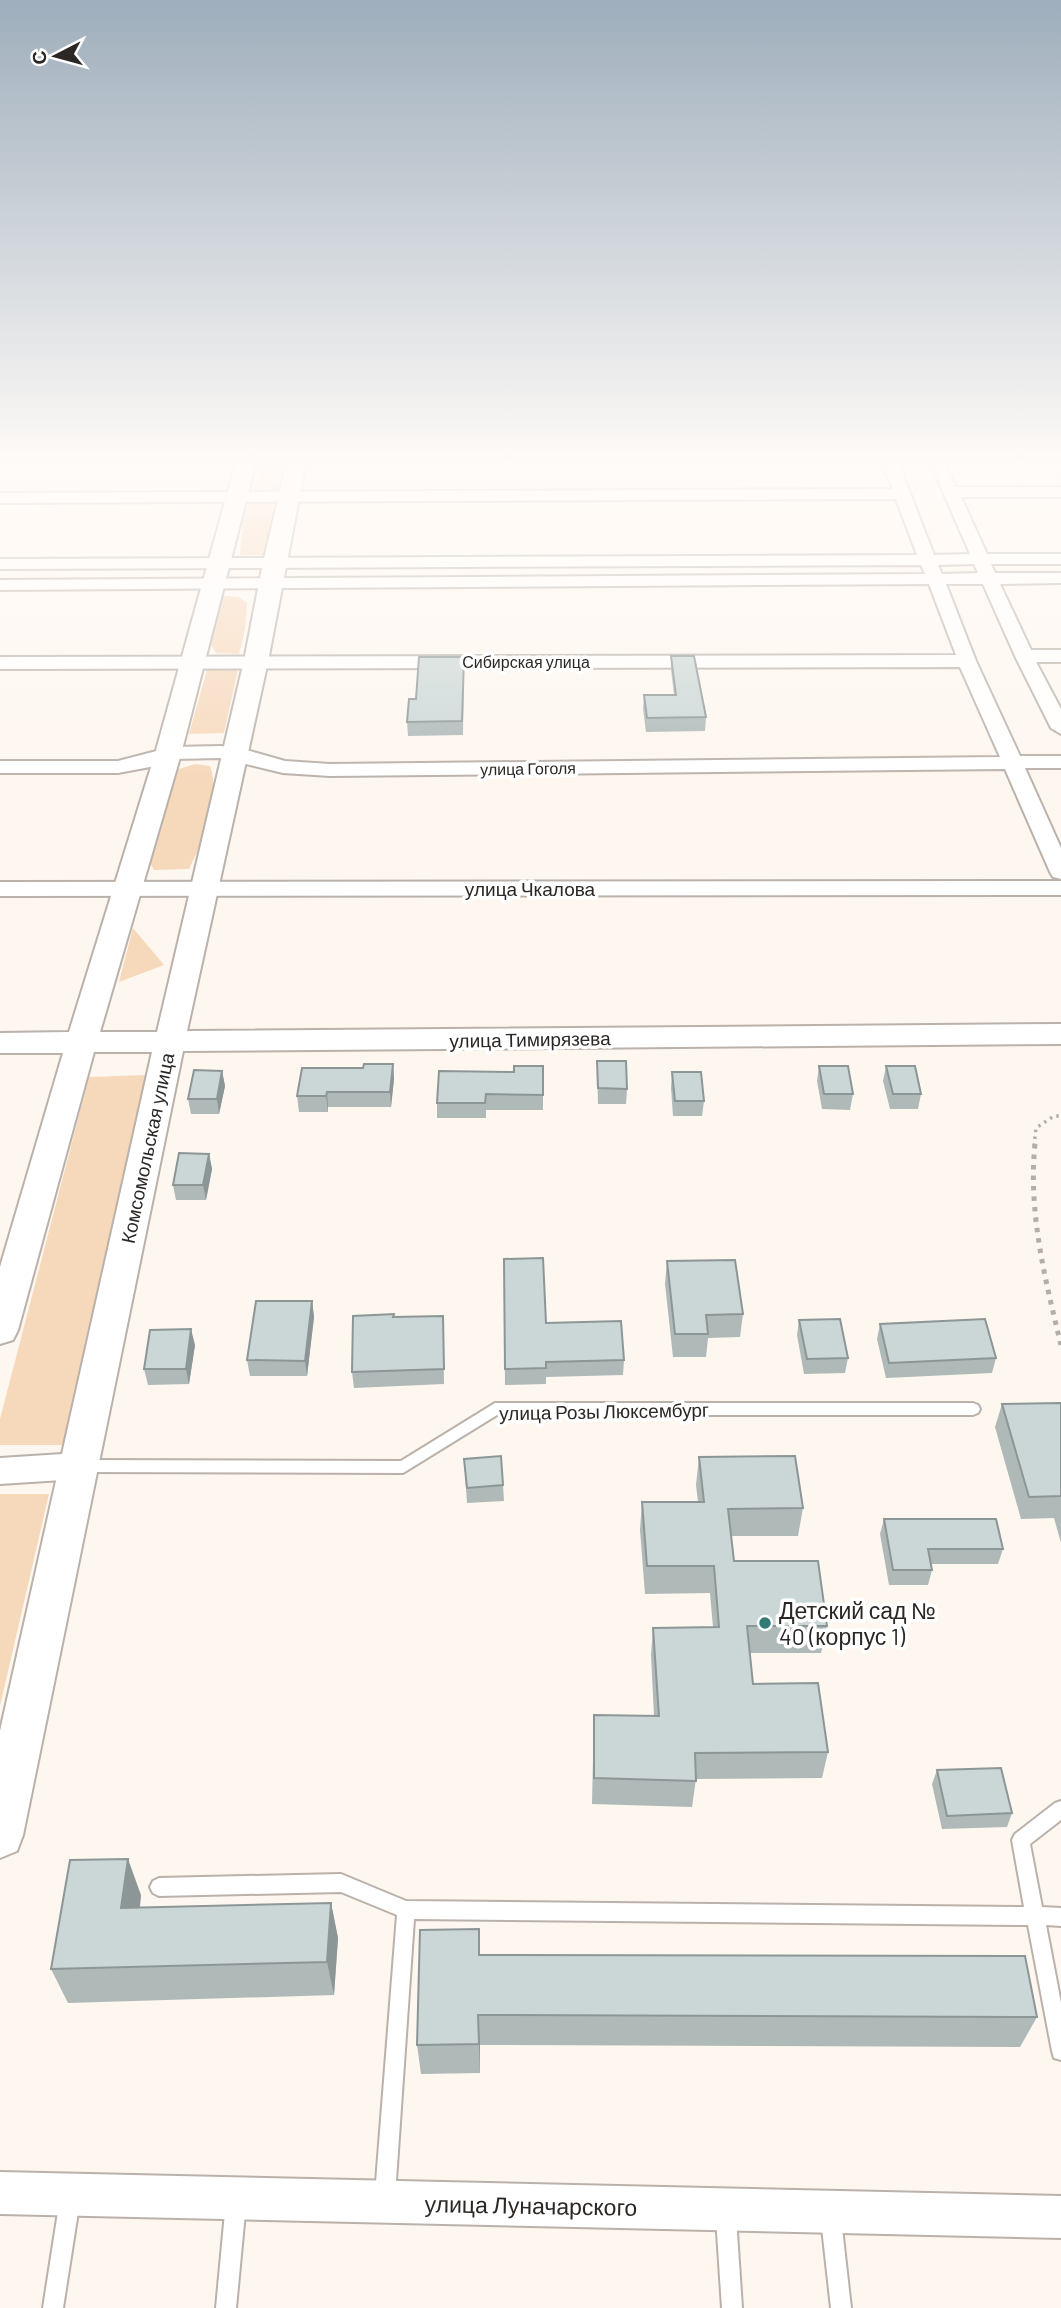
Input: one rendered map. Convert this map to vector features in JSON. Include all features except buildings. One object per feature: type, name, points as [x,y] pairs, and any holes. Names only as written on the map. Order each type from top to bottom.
[{"type":"street","points":[[137,570],[216,573],[1061,579]]},
{"type":"street","points":[[0,1330],[17,1247],[168,754],[217,570]]},
{"type":"street","name":"Комсомольская улица","points":[[0,1835],[203,887],[256,662],[273,570]]},
{"type":"street","points":[[272,573],[426,570]]},
{"type":"street","points":[[930,570],[1061,872]]},
{"type":"street","points":[[985,570],[1024,656],[1061,728]]},
{"type":"street","points":[[0,585],[216,573]]},
{"type":"street","points":[[1024,656],[1061,656]]},
{"type":"street","name":"Сибирская улица","points":[[0,663],[967,661]]},
{"type":"street","name":"улица Гоголя","points":[[0,767],[118,767],[143,763],[168,754],[235,753],[283,766],[330,770],[1061,762]]},
{"type":"street","name":"улица Чкалова","points":[[0,889],[1061,888]]},
{"type":"street","name":"улица Тимирязева","points":[[0,1043],[1061,1034]]},
{"type":"street","name":"улица Розы Люксембург","points":[[0,1471],[78,1466]]},
{"type":"street","name":"улица Луначарского","points":[[0,2193],[1061,2217]]},
{"type":"lane","name":"улица Розы Люксембург","points":[[78,1466],[402,1467],[495,1409],[973,1409]]},
{"type":"lane","points":[[1061,1809],[1021,1840],[1061,2051]]},
{"type":"lane","points":[[159,1887],[341,1883],[406,1910],[1061,1917]]},
{"type":"lane","points":[[385,2202],[406,1910]]},
{"type":"lane","points":[[54,2308],[71,2195]]},
{"type":"lane","points":[[226,2308],[236,2198]]},
{"type":"lane","points":[[726,2209],[732,2308]]},
{"type":"lane","points":[[830,2212],[841,2308]]},
{"type":"path","points":[[1061,1116],[1054,1116],[1036,1128],[1031,1166],[1033,1212],[1061,1345]]},
{"type":"shaded area","points":[[223,596],[239,597],[247,603],[245,630],[239,654],[216,653],[211,645]]},
{"type":"shaded area","points":[[238,669],[224,733],[189,734],[207,670]]},
{"type":"shaded area","points":[[195,764],[210,766],[213,777],[212,804],[199,846],[189,869],[154,870],[150,863],[161,815],[179,769]]},
{"type":"shaded area","points":[[133,928],[164,965],[119,982]]},
{"type":"shaded area","points":[[147,1075],[67,1445],[0,1445],[0,1419],[89,1077]]},
{"type":"shaded area","points":[[0,1494],[49,1494],[0,1706]]},
{"type":"place","name":"Детский сад № 40 (корпус 1)","points":[[765,1623]]}]
